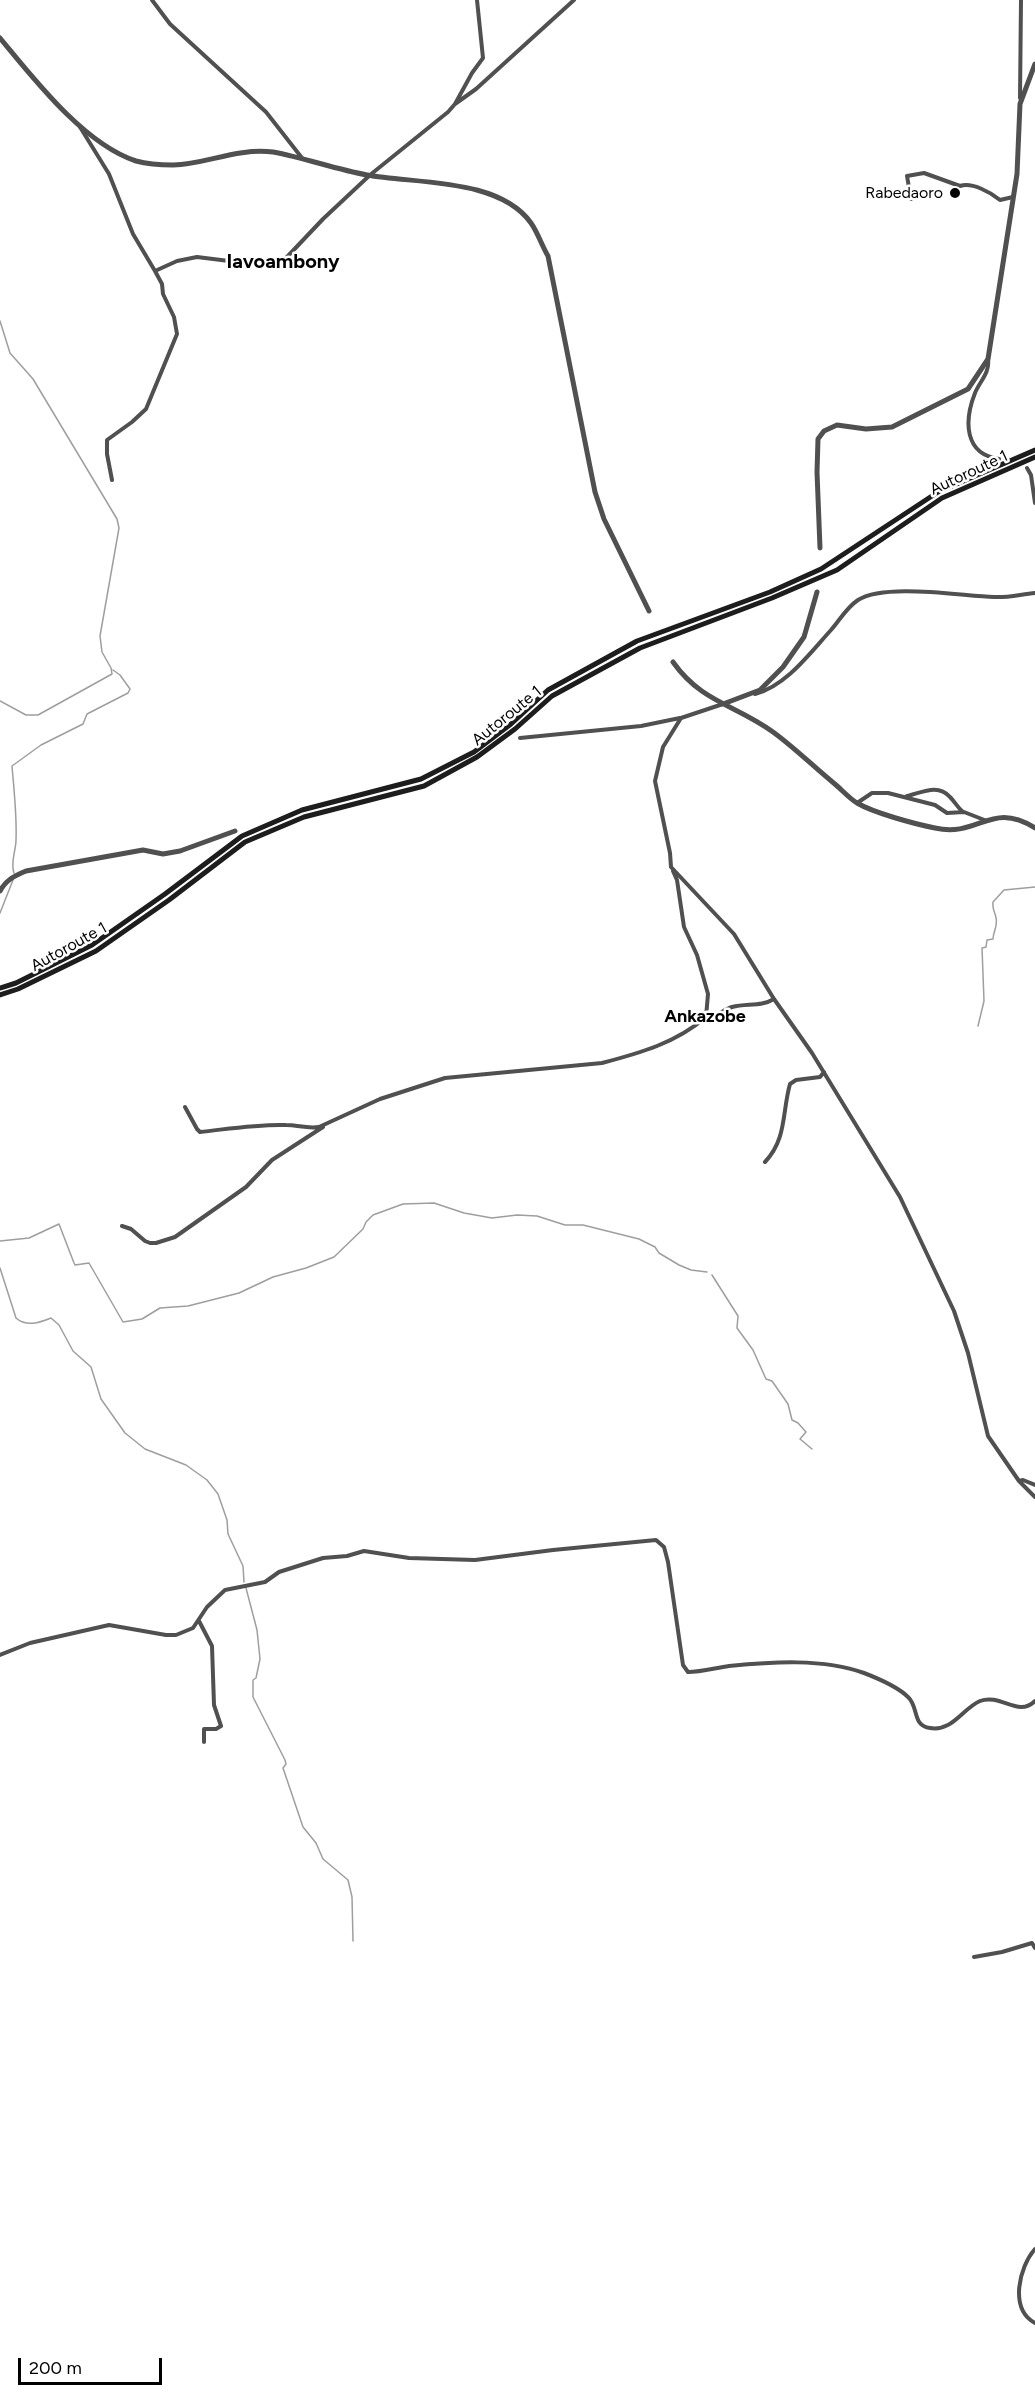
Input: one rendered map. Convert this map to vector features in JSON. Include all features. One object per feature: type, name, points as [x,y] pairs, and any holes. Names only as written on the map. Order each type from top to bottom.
[{"type":"main road","name":"Autoroute 1","points":[[0,988],[92,945],[242,836],[302,810],[421,779],[474,752],[511,724],[549,690],[637,641],[770,592],[821,569],[939,492],[1035,450]]},
{"type":"main road","name":"Autoroute 1","points":[[0,995],[18,989],[96,951],[169,900],[245,842],[304,817],[424,786],[477,758],[515,729],[552,696],[640,648],[772,598],[837,570],[942,498],[1035,457]]},
{"type":"street","points":[[152,0],[170,24],[266,112],[302,158]]},
{"type":"street","points":[[455,104],[483,58],[477,0]]},
{"type":"street","points":[[155,271],[177,261],[197,256],[269,266],[287,257],[322,219],[370,175],[476,89],[574,0]]},
{"type":"street","points":[[999,459],[987,457],[976,450],[970,438],[971,408],[975,392],[989,368],[988,359],[1017,174],[1021,0]]},
{"type":"street","points":[[0,38],[44,92],[76,121],[97,138],[128,158],[139,162],[175,165],[258,150],[370,175],[481,190],[518,210],[531,223],[548,256],[600,507],[649,611]]},
{"type":"street","points":[[1020,104],[1035,64]]},
{"type":"street","points":[[76,121],[109,174],[133,234],[162,284],[163,294],[174,317],[177,334],[146,408],[132,422],[107,440],[112,480]]},
{"type":"street","points":[[911,199],[907,176],[924,173],[960,186],[966,184],[990,192],[1000,200],[1014,197]]},
{"type":"street","points":[[820,548],[818,439],[824,431],[837,425],[866,429],[891,427],[901,423],[968,389],[988,359]]},
{"type":"street","points":[[1027,468],[1031,475],[1035,503]]},
{"type":"street","points":[[746,697],[760,690],[783,667],[804,637],[817,592]]},
{"type":"street","points":[[520,738],[641,726],[681,718],[765,692],[785,678],[832,628],[842,614],[871,594],[939,592],[996,598],[1035,592]]},
{"type":"street","points":[[673,662],[692,685],[773,732],[857,803],[904,820],[945,830],[987,821],[993,817],[1009,816],[1035,828]]},
{"type":"street","points":[[185,1107],[200,1132],[285,1125],[310,1129],[380,1099],[445,1078],[602,1063],[674,1041],[690,1031],[706,1017],[708,994],[697,955],[684,927],[655,781],[663,747],[681,718]]},
{"type":"street","points":[[903,796],[932,788],[938,789],[948,794],[964,813]]},
{"type":"street","points":[[857,803],[873,793],[888,792],[935,804],[947,813],[964,813],[987,821]]},
{"type":"street","points":[[0,891],[12,877],[26,871],[143,850],[163,854],[180,851],[235,831]]},
{"type":"street","points":[[671,867],[734,934],[774,999],[824,1072],[900,1197],[946,1292],[968,1353],[988,1436],[1019,1481],[1035,1497]]},
{"type":"street","points":[[706,1017],[714,1018],[733,1007],[762,1004],[774,999]]},
{"type":"street","points":[[765,1162],[776,1150],[781,1137],[790,1084],[796,1080],[820,1077],[824,1072]]},
{"type":"street","points":[[122,1226],[131,1229],[150,1243],[175,1237],[246,1187],[272,1160],[322,1128],[324,1124]]},
{"type":"street","points":[[1019,1481],[1023,1480],[1035,1485]]},
{"type":"street","points":[[0,1655],[30,1643],[109,1625],[176,1635],[193,1629],[207,1607],[225,1590],[265,1582],[287,1569],[323,1558],[347,1556],[364,1551],[443,1561],[475,1560],[656,1540],[664,1548],[683,1665],[688,1672],[744,1665],[839,1666],[865,1673],[908,1696],[913,1703],[917,1720],[922,1726],[929,1728],[943,1728],[982,1700],[1002,1700],[1022,1708],[1030,1706],[1035,1701]]},
{"type":"street","points":[[199,1620],[212,1646],[214,1705],[221,1726],[216,1729],[204,1729],[204,1742]]},
{"type":"street","points":[[974,1957],[1032,1943],[1035,1948]]},
{"type":"street","points":[[1035,2249],[1020,2278],[1021,2308],[1035,2323]]},
{"type":"waterway","points":[[0,321],[10,353],[33,379],[117,519],[119,528],[100,636],[102,652],[112,674],[38,715],[26,715],[0,701]]},
{"type":"waterway","points":[[14,873],[16,822],[12,766],[41,745],[83,724],[87,714],[128,693],[130,689],[120,675],[113,670]]},
{"type":"waterway","points":[[0,913],[13,880]]},
{"type":"waterway","points":[[978,1026],[984,1001],[982,948],[986,947],[987,940],[993,939],[996,924],[993,902],[1004,890],[1035,887]]},
{"type":"waterway","points":[[0,1241],[29,1238],[59,1224],[75,1265],[89,1263],[123,1322],[142,1319],[160,1308],[188,1306],[239,1293],[273,1277],[334,1257],[363,1229],[373,1215],[403,1204],[434,1203],[464,1213],[492,1218],[517,1215],[537,1216],[565,1225],[583,1225],[639,1239],[655,1247],[659,1253],[679,1265],[691,1270],[707,1272]]},
{"type":"waterway","points":[[0,1268],[16,1318],[28,1323],[37,1323],[51,1318],[59,1325],[73,1351],[91,1367],[101,1399],[125,1433],[145,1449],[186,1465],[207,1480],[218,1494],[227,1520],[228,1534],[243,1566],[244,1582]]},
{"type":"waterway","points":[[712,1275],[738,1316],[737,1328],[753,1350],[766,1379],[772,1381],[788,1404],[792,1420],[806,1432],[800,1439],[812,1449]]},
{"type":"waterway","points":[[246,1588],[257,1630],[260,1659],[256,1678],[253,1680],[253,1697],[285,1760],[286,1764],[283,1768],[303,1827],[316,1843],[323,1859],[348,1880],[352,1897],[353,1941]]},
{"type":"place","name":"Rabedaoro","points":[[955,193]]},
{"type":"district","name":"Iavoambony","points":[[283,262]]},
{"type":"district","name":"Ankazobe","points":[[705,1017]]}]
